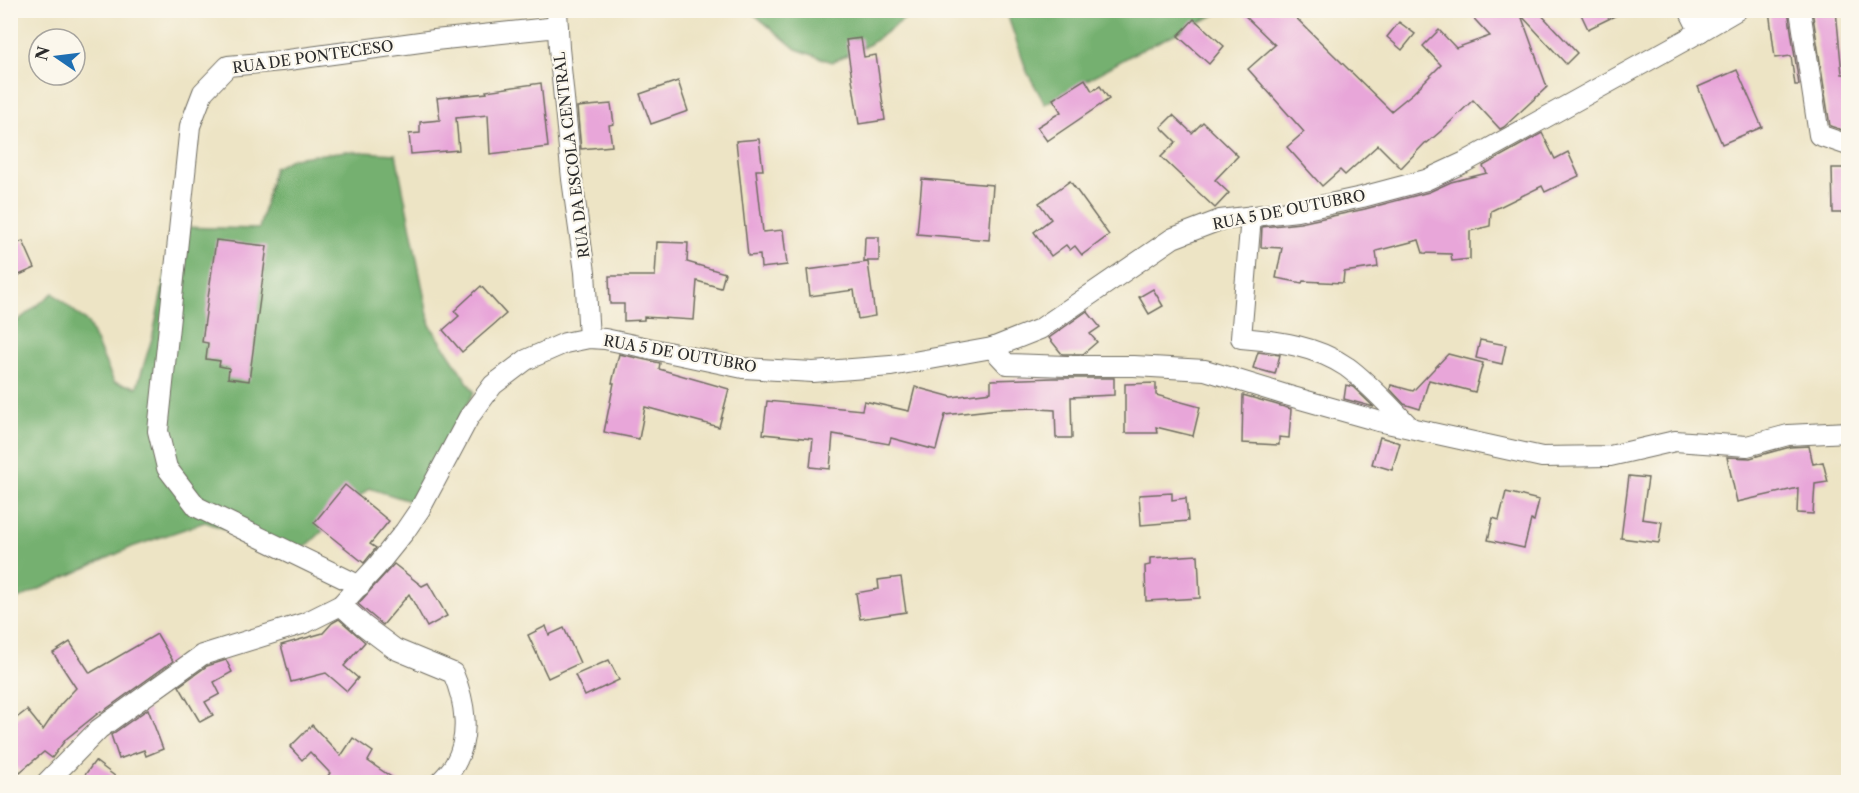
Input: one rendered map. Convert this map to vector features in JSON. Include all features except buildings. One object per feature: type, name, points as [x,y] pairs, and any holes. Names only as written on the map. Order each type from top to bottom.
[{"type":"street","points":[[1689,10],[1700,32]]},
{"type":"street","name":"RUA 5 DE OUTUBRO","points":[[47,783],[99,729],[202,655],[305,623],[341,605],[392,549],[410,524],[469,417],[493,386],[526,360],[565,344],[589,338],[605,339],[743,368],[813,372],[891,366],[992,348],[1040,329],[1173,238],[1220,220],[1297,211],[1426,180],[1465,162],[1737,10]]},
{"type":"street","points":[[1800,10],[1819,135],[1848,145]]},
{"type":"street","name":"RUA DA ESCOLA CENTRAL","points":[[558,19],[572,179],[585,272],[589,338]]},
{"type":"street","name":"RUA DE PONTECESO","points":[[360,586],[197,507],[167,468],[158,431],[190,126],[203,92],[228,66],[435,40],[558,19]]},
{"type":"street","points":[[1251,216],[1241,338],[1266,340],[1312,350],[1347,367],[1411,428]]},
{"type":"street","points":[[565,344],[587,299]]},
{"type":"street","points":[[992,348],[1007,364],[1134,366],[1205,370],[1378,421],[1542,457],[1610,456],[1675,441],[1747,446],[1788,435],[1848,432]]},
{"type":"street","points":[[341,605],[395,649],[453,674],[462,694],[465,724],[461,750],[454,766],[440,783]]},
{"type":"green space","points":[[750,11],[915,11],[870,44],[832,62],[796,49]]},
{"type":"green space","points":[[1006,11],[1223,11],[1135,53],[1045,104],[1027,72]]},
{"type":"green space","points":[[346,151],[396,154],[430,325],[474,392],[413,502],[369,488],[298,554],[205,522],[132,547],[11,602],[11,326],[53,293],[88,323],[114,382],[137,387],[153,335],[175,227],[259,229],[274,168],[293,158]]}]
